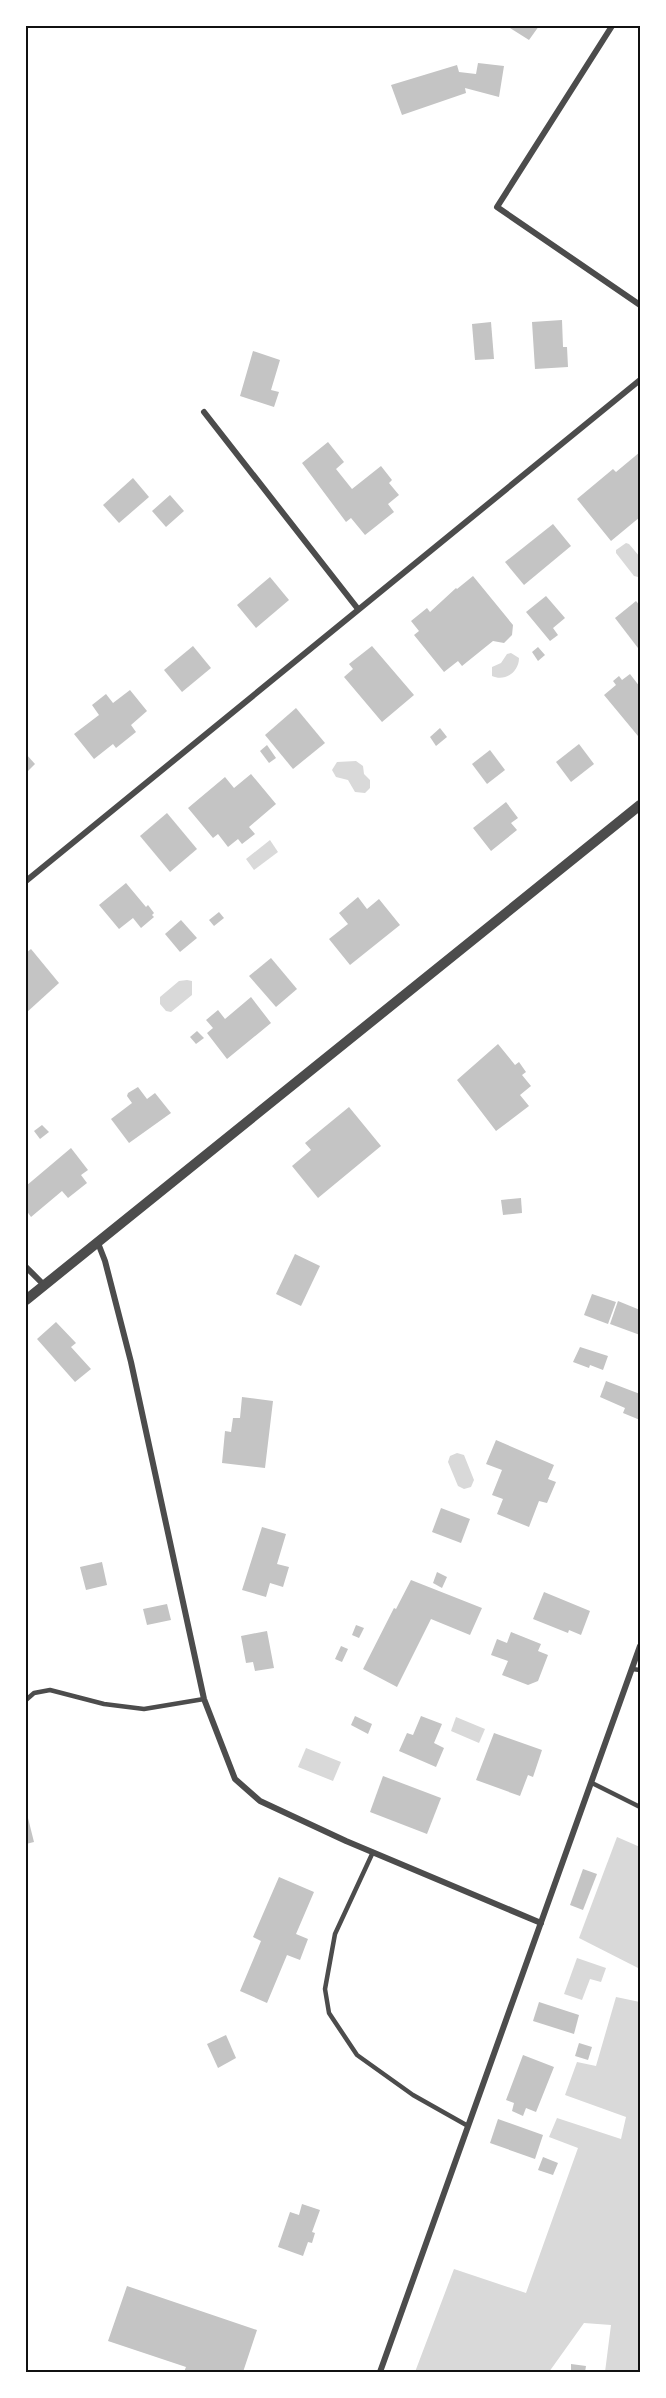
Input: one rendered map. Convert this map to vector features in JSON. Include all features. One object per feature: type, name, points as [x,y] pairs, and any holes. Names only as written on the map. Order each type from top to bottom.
[{"type":"street","points":[[612,26],[497,207],[640,305]]},
{"type":"street","points":[[26,881],[640,380]]},
{"type":"street","points":[[204,412],[358,609]]},
{"type":"street","points":[[26,1300],[640,805]]},
{"type":"street","points":[[98,1243],[132,1362],[204,1699],[236,1779],[260,1801],[541,1923]]},
{"type":"street","points":[[26,1267],[44,1285]]},
{"type":"street","points":[[380,2373],[640,1646]]},
{"type":"lane","points":[[632,1669],[640,1670]]},
{"type":"lane","points":[[26,1700],[34,1693],[50,1690],[104,1704],[144,1709],[204,1699]]},
{"type":"lane","points":[[592,1783],[640,1807]]},
{"type":"lane","points":[[373,1852],[335,1934],[325,1989],[329,2013],[357,2055],[413,2095],[468,2127]]},
{"type":"shaded area","points":[[626,543],[640,557],[638,577],[634,576],[616,553],[616,550]]},
{"type":"shaded area","points":[[511,653],[519,658],[517,668],[506,677],[492,676],[492,667],[501,663],[507,654]]},
{"type":"shaded area","points":[[356,761],[363,766],[364,774],[370,780],[370,788],[365,793],[355,792],[348,780],[336,777],[332,770],[337,762]]},
{"type":"shaded area","points":[[270,840],[278,852],[254,870],[246,859]]},
{"type":"shaded area","points":[[179,981],[192,981],[192,995],[171,1012],[166,1011],[160,1004],[160,997]]},
{"type":"shaded area","points":[[457,1453],[464,1455],[474,1480],[471,1487],[464,1489],[458,1486],[448,1462],[450,1456]]},
{"type":"shaded area","points":[[456,1717],[485,1729],[479,1743],[451,1731]]},
{"type":"shaded area","points":[[306,1748],[341,1762],[333,1781],[298,1767]]},
{"type":"shaded area","points":[[617,1837],[640,1847],[640,1969],[579,1938]]},
{"type":"shaded area","points":[[577,1958],[606,1968],[601,1982],[590,1979],[582,2000],[564,1994]]},
{"type":"shaded area","points":[[616,1997],[640,2002],[640,2372],[605,2372],[611,2325],[584,2323],[549,2372],[415,2372],[454,2269],[526,2293],[578,2148],[549,2137],[557,2118],[621,2139],[626,2117],[565,2095],[577,2062],[596,2066]]},
{"type":"building","points":[[507,26],[539,26],[529,40]]},
{"type":"building","points":[[478,63],[504,66],[499,97],[465,88],[466,93],[402,115],[391,85],[457,65],[459,72],[476,74]]},
{"type":"building","points":[[562,320],[563,347],[567,347],[568,367],[535,369],[532,322]]},
{"type":"building","points":[[491,322],[494,359],[475,360],[472,324]]},
{"type":"building","points":[[253,351],[280,360],[271,390],[279,392],[274,407],[240,396]]},
{"type":"building","points":[[328,442],[344,462],[336,469],[352,489],[381,466],[392,480],[389,483],[399,495],[388,504],[394,512],[365,535],[351,518],[346,522],[302,463]]},
{"type":"building","points":[[640,452],[640,517],[611,541],[577,499],[613,469],[616,472]]},
{"type":"building","points":[[133,478],[149,497],[119,523],[103,505]]},
{"type":"building","points":[[170,495],[184,511],[166,527],[152,511]]},
{"type":"building","points":[[553,524],[571,546],[524,585],[505,562]]},
{"type":"building","points":[[473,576],[513,625],[512,635],[504,643],[493,641],[462,666],[458,661],[444,672],[414,635],[419,631],[411,621],[427,608],[430,612]]},
{"type":"building","points":[[270,577],[289,600],[256,628],[237,605]]},
{"type":"building","points":[[546,596],[565,618],[553,628],[558,635],[550,641],[526,612]]},
{"type":"building","points":[[636,601],[640,606],[640,646],[638,648],[615,618]]},
{"type":"building","points":[[193,646],[211,668],[182,692],[164,670]]},
{"type":"building","points":[[372,646],[414,695],[382,722],[344,677],[353,669],[349,664]]},
{"type":"building","points":[[538,647],[545,655],[538,661],[532,652]]},
{"type":"building","points":[[630,674],[640,687],[640,734],[638,736],[604,695],[616,685],[613,681],[619,676],[622,680]]},
{"type":"building","points":[[130,690],[147,711],[131,725],[136,732],[116,748],[113,744],[94,759],[74,734],[99,715],[92,705],[106,694],[113,703]]},
{"type":"building","points":[[296,708],[325,743],[293,769],[265,735]]},
{"type":"building","points":[[440,728],[447,737],[436,746],[430,737]]},
{"type":"building","points":[[579,744],[594,764],[571,782],[556,762]]},
{"type":"building","points":[[267,745],[276,758],[269,763],[260,751]]},
{"type":"building","points":[[490,750],[505,770],[487,784],[472,764]]},
{"type":"building","points":[[26,754],[35,764],[26,773]]},
{"type":"building","points":[[251,774],[276,804],[249,827],[255,834],[242,844],[238,839],[228,847],[218,834],[213,838],[188,808],[225,777],[234,788]]},
{"type":"building","points":[[506,802],[518,818],[511,823],[517,830],[491,851],[473,828]]},
{"type":"building","points":[[167,813],[197,849],[170,872],[140,836]]},
{"type":"building","points":[[126,883],[154,913],[152,915],[154,917],[141,928],[133,918],[119,929],[99,905]]},
{"type":"building","points":[[358,897],[367,909],[379,899],[400,925],[350,965],[329,939],[348,924],[339,913]]},
{"type":"building","points":[[219,912],[224,918],[214,926],[209,920]]},
{"type":"building","points":[[181,920],[197,938],[180,952],[165,934]]},
{"type":"building","points":[[31,949],[59,983],[26,1013],[26,953]]},
{"type":"building","points":[[271,958],[297,989],[276,1007],[249,976]]},
{"type":"building","points":[[251,997],[271,1023],[227,1059],[207,1033],[213,1028],[206,1020],[218,1010],[225,1019]]},
{"type":"building","points":[[197,1031],[204,1038],[196,1044],[190,1037]]},
{"type":"building","points":[[498,1044],[515,1065],[519,1062],[526,1072],[522,1075],[531,1086],[520,1095],[529,1106],[496,1131],[457,1080]]},
{"type":"building","points":[[138,1087],[147,1099],[155,1093],[171,1113],[129,1143],[111,1119],[132,1103],[127,1096],[128,1093]]},
{"type":"building","points":[[349,1107],[381,1146],[318,1198],[292,1166],[311,1150],[305,1143]]},
{"type":"building","points":[[42,1125],[49,1132],[40,1139],[34,1131]]},
{"type":"building","points":[[71,1148],[88,1170],[81,1175],[87,1183],[68,1198],[62,1191],[31,1217],[26,1210],[26,1186]]},
{"type":"building","points":[[521,1198],[522,1213],[503,1215],[501,1200]]},
{"type":"building","points":[[295,1254],[320,1266],[301,1306],[276,1294]]},
{"type":"building","points":[[592,1294],[616,1302],[608,1324],[584,1315]]},
{"type":"building","points":[[618,1301],[640,1310],[640,1335],[610,1324]]},
{"type":"building","points":[[56,1322],[76,1343],[71,1347],[91,1369],[75,1382],[37,1339]]},
{"type":"building","points":[[580,1347],[608,1356],[603,1370],[573,1362]]},
{"type":"building","points":[[606,1381],[640,1394],[640,1420],[623,1413],[625,1408],[600,1397]]},
{"type":"building","points":[[242,1397],[273,1401],[265,1468],[222,1463],[225,1431],[231,1432],[233,1418],[240,1418]]},
{"type":"building","points":[[496,1440],[554,1465],[548,1479],[556,1482],[547,1503],[539,1501],[529,1527],[497,1514],[503,1499],[492,1495],[502,1470],[486,1464]]},
{"type":"building","points":[[441,1508],[470,1519],[461,1543],[432,1532]]},
{"type":"building","points":[[262,1527],[286,1534],[277,1564],[289,1567],[283,1587],[270,1583],[266,1597],[242,1590]]},
{"type":"building","points":[[102,1562],[107,1585],[86,1590],[80,1567]]},
{"type":"building","points":[[437,1572],[447,1577],[442,1588],[433,1583]]},
{"type":"building","points":[[411,1580],[482,1608],[470,1635],[431,1619],[397,1687],[363,1669]]},
{"type":"building","points":[[544,1592],[590,1611],[581,1635],[569,1630],[568,1633],[533,1619]]},
{"type":"building","points":[[167,1604],[171,1620],[147,1625],[143,1609]]},
{"type":"building","points":[[356,1625],[364,1628],[359,1638],[352,1635]]},
{"type":"building","points":[[267,1631],[274,1668],[255,1671],[253,1662],[246,1663],[241,1636]]},
{"type":"building","points":[[511,1632],[541,1644],[538,1651],[548,1655],[538,1681],[528,1685],[502,1675],[508,1661],[491,1655],[497,1639],[507,1643]]},
{"type":"building","points":[[341,1646],[348,1649],[342,1662],[335,1659]]},
{"type":"building","points":[[355,1716],[372,1724],[368,1734],[351,1725]]},
{"type":"building","points":[[421,1716],[442,1724],[434,1743],[444,1748],[436,1767],[399,1751],[407,1733],[413,1735]]},
{"type":"building","points":[[494,1733],[542,1750],[533,1777],[528,1775],[520,1796],[476,1780]]},
{"type":"building","points":[[383,1776],[441,1798],[427,1834],[370,1812]]},
{"type":"building","points":[[26,1810],[34,1842],[26,1844]]},
{"type":"building","points":[[583,1869],[597,1874],[583,1910],[570,1905]]},
{"type":"building","points":[[279,1877],[314,1892],[296,1934],[308,1939],[300,1960],[287,1955],[267,2003],[240,1991],[261,1941],[253,1937]]},
{"type":"building","points":[[539,2002],[579,2015],[574,2034],[533,2021]]},
{"type":"building","points":[[226,2035],[236,2058],[218,2068],[207,2044]]},
{"type":"building","points":[[579,2043],[592,2047],[588,2060],[575,2056]]},
{"type":"building","points":[[523,2055],[554,2067],[536,2112],[526,2108],[523,2116],[512,2111],[514,2103],[506,2100]]},
{"type":"building","points":[[498,2119],[543,2135],[535,2159],[490,2143]]},
{"type":"building","points":[[543,2157],[558,2163],[553,2175],[538,2170]]},
{"type":"building","points":[[302,2204],[320,2210],[312,2232],[315,2233],[312,2243],[308,2242],[303,2256],[278,2247],[290,2212],[299,2215]]},
{"type":"building","points":[[127,2286],[257,2330],[243,2372],[184,2372],[186,2367],[108,2341]]},
{"type":"building","points":[[571,2364],[586,2366],[585,2372],[571,2372]]}]
